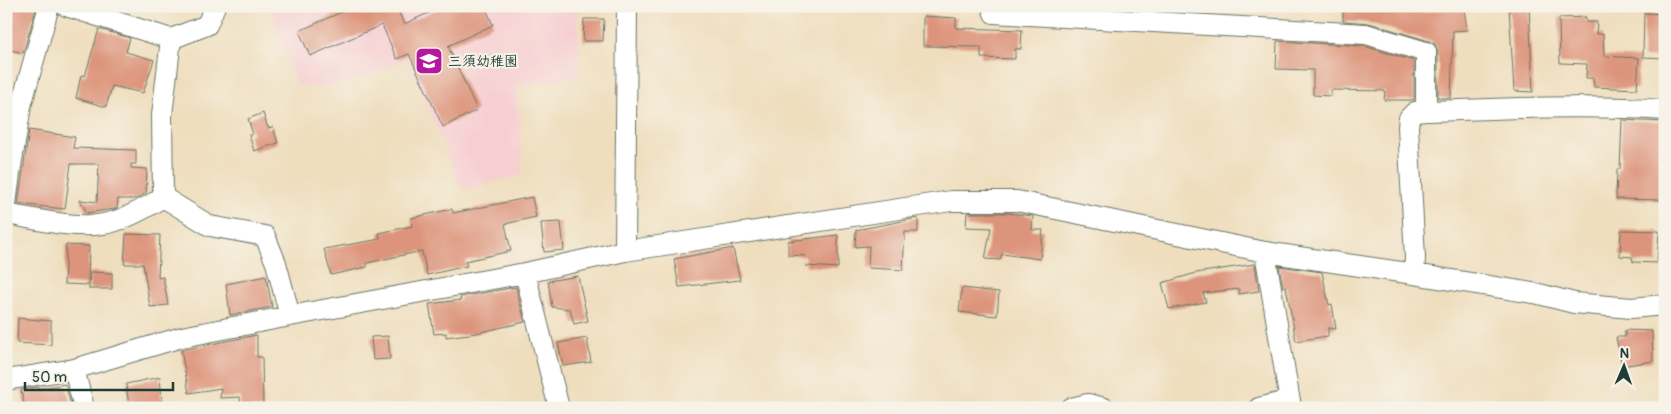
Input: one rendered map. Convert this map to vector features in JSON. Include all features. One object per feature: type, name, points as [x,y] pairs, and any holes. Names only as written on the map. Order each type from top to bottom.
[{"type":"street","points":[[6,204],[9,165],[21,106],[49,6]]},
{"type":"street","points":[[66,6],[172,39],[207,25],[215,6]]},
{"type":"street","points":[[625,251],[627,6]]},
{"type":"street","points":[[992,6],[994,13],[1366,34],[1426,52],[1426,111]]},
{"type":"street","points":[[163,197],[162,116],[172,39]]},
{"type":"street","points":[[1414,274],[1415,258],[1408,126],[1409,118],[1415,112],[1637,108],[1665,110]]},
{"type":"street","points":[[6,214],[70,224],[103,224],[143,210],[163,197]]},
{"type":"street","points":[[163,197],[210,226],[264,236],[276,263],[290,316]]},
{"type":"street","points":[[6,380],[74,369],[182,337],[525,273],[625,251],[951,201],[1016,201],[1265,252],[1538,294],[1574,303],[1631,308],[1665,305]]},
{"type":"street","points":[[1259,408],[1291,404],[1265,252]]},
{"type":"street","points":[[525,273],[559,408]]},
{"type":"street","points":[[74,369],[84,408]]},
{"type":"street","points":[[1071,408],[1088,404],[1104,408]]},
{"type":"shaded area","points":[[269,6],[578,6],[579,76],[517,87],[523,174],[462,190],[407,58],[351,81],[317,88],[297,86]]},
{"type":"building","points":[[6,6],[37,6],[23,53],[6,49]]},
{"type":"building","points":[[355,6],[396,6],[404,24],[444,6],[485,6],[493,25],[448,46],[477,110],[443,127],[409,54],[397,59],[382,25],[310,56],[299,31]]},
{"type":"building","points":[[1343,6],[1423,6],[1423,12],[1464,7],[1467,30],[1453,31],[1451,98],[1438,98],[1438,52],[1435,44],[1369,23],[1343,21]]},
{"type":"building","points":[[1509,6],[1529,6],[1533,92],[1514,91]]},
{"type":"building","points":[[1644,13],[1665,14],[1665,58],[1643,57]]},
{"type":"building","points":[[923,16],[956,18],[956,28],[1022,30],[1021,49],[1015,49],[1015,59],[981,58],[981,47],[923,46]]},
{"type":"building","points":[[1586,17],[1586,22],[1597,22],[1596,34],[1603,34],[1604,56],[1639,58],[1637,89],[1594,87],[1593,78],[1586,78],[1587,64],[1560,63],[1559,18]]},
{"type":"building","points":[[584,19],[604,19],[603,41],[583,41]]},
{"type":"building","points":[[99,29],[130,38],[126,52],[154,60],[143,93],[112,86],[106,107],[76,98],[81,75],[85,76]]},
{"type":"building","points":[[1277,41],[1364,46],[1414,61],[1414,100],[1384,100],[1385,91],[1331,90],[1331,96],[1313,95],[1313,70],[1276,69]]},
{"type":"building","points":[[263,113],[268,128],[273,127],[278,143],[254,151],[249,135],[253,134],[248,119]]},
{"type":"building","points":[[1622,120],[1663,122],[1660,169],[1665,168],[1665,200],[1616,199],[1617,169],[1620,169]]},
{"type":"building","points":[[29,130],[75,137],[73,148],[136,150],[136,164],[131,164],[131,168],[147,169],[146,193],[136,199],[118,199],[117,208],[115,209],[87,213],[80,200],[97,202],[99,164],[71,164],[65,209],[18,204]]},
{"type":"building","points":[[532,197],[536,217],[505,224],[511,251],[465,261],[467,266],[427,275],[422,251],[367,263],[367,267],[331,275],[324,249],[375,240],[380,238],[379,233],[412,226],[411,218],[452,209],[453,213]]},
{"type":"building","points":[[967,213],[1008,213],[1033,216],[1032,230],[1043,230],[1040,259],[1002,254],[1000,260],[985,259],[991,228],[966,227]]},
{"type":"building","points":[[918,218],[918,232],[905,232],[903,270],[868,268],[869,246],[855,247],[856,230]]},
{"type":"building","points":[[561,222],[564,250],[544,252],[541,223]]},
{"type":"building","points":[[1621,230],[1659,231],[1657,263],[1633,262],[1632,257],[1620,256]]},
{"type":"building","points":[[126,234],[160,235],[158,278],[163,277],[168,305],[150,307],[143,264],[124,264]]},
{"type":"building","points":[[838,235],[838,268],[806,266],[805,256],[788,255],[788,241]]},
{"type":"building","points":[[66,245],[89,246],[88,285],[64,284]]},
{"type":"building","points":[[733,248],[740,280],[679,287],[674,259]]},
{"type":"building","points":[[1255,264],[1259,291],[1239,294],[1239,289],[1203,293],[1206,302],[1169,309],[1162,283],[1196,273]]},
{"type":"building","points":[[1279,266],[1322,272],[1329,305],[1332,304],[1336,329],[1328,328],[1328,336],[1296,341],[1286,286],[1283,287]]},
{"type":"building","points":[[90,272],[112,273],[112,289],[89,289]]},
{"type":"building","points":[[266,276],[272,307],[230,315],[226,284]]},
{"type":"building","points":[[578,276],[588,321],[574,324],[570,309],[552,307],[548,281]]},
{"type":"building","points":[[516,287],[525,322],[477,333],[446,337],[446,333],[434,334],[429,304],[461,300],[460,297]]},
{"type":"building","points":[[962,288],[999,292],[997,316],[959,312]]},
{"type":"building","points":[[18,318],[51,321],[51,345],[17,343]]},
{"type":"building","points":[[1625,330],[1652,331],[1653,361],[1622,366],[1616,337],[1625,337]]},
{"type":"building","points":[[257,335],[257,357],[262,357],[263,408],[241,408],[240,397],[220,398],[221,388],[189,393],[181,350]]},
{"type":"building","points":[[388,336],[390,359],[373,360],[371,337]]},
{"type":"building","points":[[587,338],[591,362],[563,366],[558,343]]},
{"type":"building","points":[[160,377],[162,402],[129,406],[126,384]]},
{"type":"building","points":[[65,384],[72,408],[25,408],[21,390]]},
{"type":"place","name":"三須幼稚園","points":[[429,61]]}]
